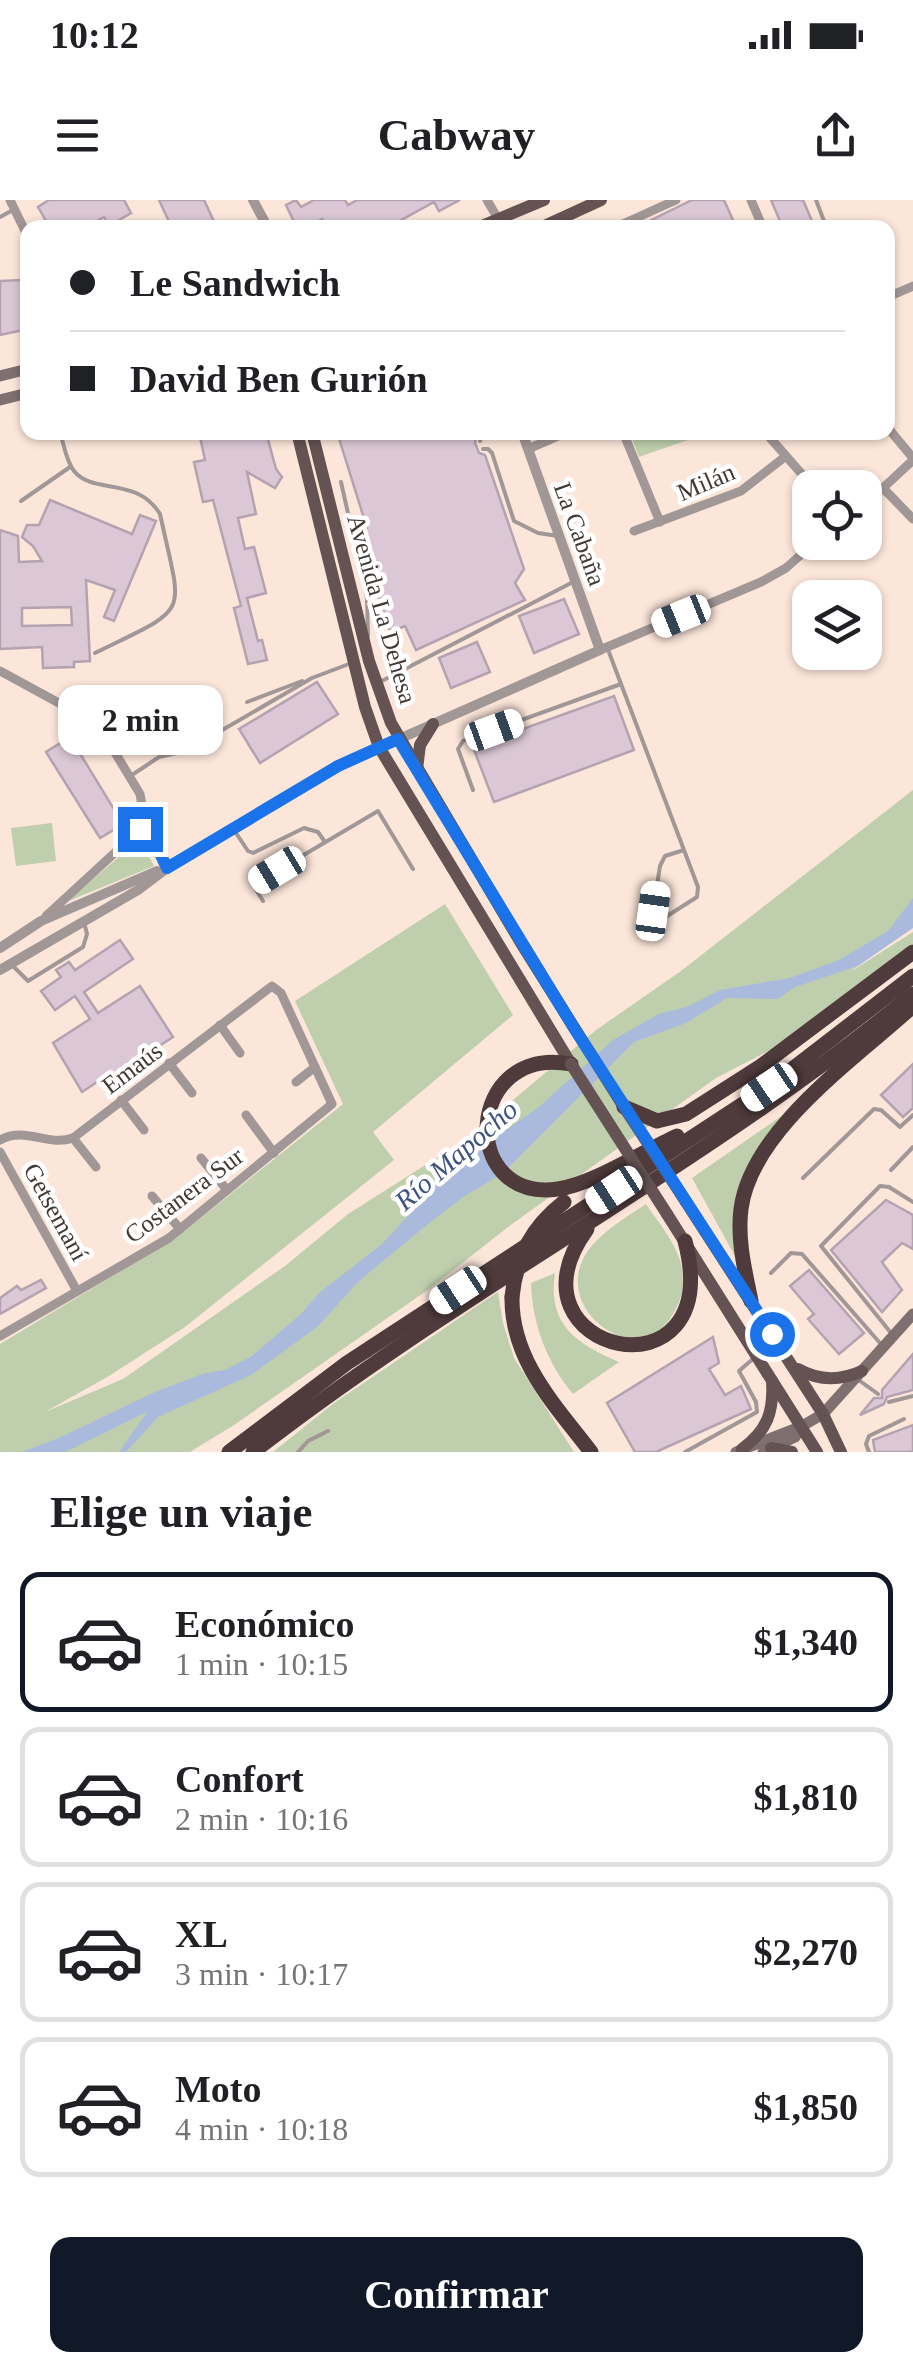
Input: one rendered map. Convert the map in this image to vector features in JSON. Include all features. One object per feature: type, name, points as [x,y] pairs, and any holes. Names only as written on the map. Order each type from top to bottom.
[{"type":"highway","points":[[624,1107],[652,1120],[671,1120],[738,1081],[913,952]]},
{"type":"highway","points":[[229,1452],[361,1354],[769,1087],[913,976]]},
{"type":"highway","points":[[253,1452],[358,1372],[760,1110],[913,994]]},
{"type":"highway","points":[[751,1301],[740,1227],[744,1190],[756,1160],[790,1118],[913,1006]]},
{"type":"highway","points":[[560,1196],[519,1184],[504,1174],[493,1159],[486,1124],[498,1088],[525,1068],[547,1062],[571,1064]]},
{"type":"highway","points":[[588,1449],[546,1393],[520,1348],[512,1297],[528,1240],[560,1196],[769,1087]]},
{"type":"highway","points":[[596,1218],[571,1254],[566,1294],[580,1322],[599,1338],[616,1344],[634,1346],[654,1341],[681,1319],[692,1288],[692,1265],[685,1241]]},
{"type":"main road","points":[[498,219],[544,200]]},
{"type":"main road","points":[[557,220],[601,200]]},
{"type":"main road","name":"Avenida La Dehesa","points":[[299,440],[361,662],[375,683],[398,739],[574,1028],[823,1414],[841,1452]]},
{"type":"main road","name":"Avenida La Dehesa","points":[[314,440],[379,746],[555,1039],[818,1452]]},
{"type":"main road","points":[[418,772],[420,744],[433,724]]},
{"type":"main road","points":[[739,1450],[823,1414],[913,1314]]},
{"type":"main road","points":[[793,1366],[824,1378],[859,1374]]},
{"type":"main road","points":[[739,1450],[758,1436],[770,1418],[772,1379]]},
{"type":"main road","points":[[767,1450],[795,1437],[802,1426]]},
{"type":"main road","points":[[767,1450],[792,1452]]},
{"type":"street","points":[[487,200],[498,219]]},
{"type":"street","points":[[632,220],[676,200]]},
{"type":"street","points":[[895,437],[913,459],[883,488],[913,519]]},
{"type":"street","name":"La Cabaña","points":[[525,440],[603,648]]},
{"type":"street","points":[[528,449],[549,440]]},
{"type":"street","points":[[627,440],[660,522]]},
{"type":"street","points":[[772,440],[798,470]]},
{"type":"street","name":"Milán","points":[[634,531],[741,491],[786,456]]},
{"type":"street","points":[[145,822],[42,920],[3,946],[1,958],[5,967],[338,766],[762,582],[792,559]]},
{"type":"street","points":[[0,672],[93,724],[116,750],[144,806],[145,822],[167,868]]},
{"type":"street","points":[[42,920],[132,879],[167,868]]},
{"type":"street","name":"Emaús","points":[[73,1138],[267,988],[275,987],[282,993],[315,1067]]},
{"type":"street","points":[[220,1025],[240,1053]]},
{"type":"street","points":[[168,1063],[192,1093]]},
{"type":"street","points":[[296,1082],[315,1067]]},
{"type":"street","name":"Costanera Sur","points":[[0,1336],[180,1229],[274,1154],[332,1104],[315,1067]]},
{"type":"street","points":[[122,1100],[144,1130]]},
{"type":"street","points":[[246,1116],[274,1154]]},
{"type":"street","points":[[0,1140],[23,1132],[56,1141],[73,1138],[96,1167]]},
{"type":"street","name":"Getsemaní","points":[[0,1152],[76,1291]]},
{"type":"street","points":[[201,1158],[227,1190]]},
{"type":"street","points":[[152,1196],[180,1229]]},
{"type":"lane","points":[[0,217],[12,205]]},
{"type":"lane","points":[[62,440],[70,468],[85,480],[140,494],[154,504],[160,514],[177,594],[171,612],[160,622],[95,653]]},
{"type":"lane","points":[[483,449],[488,448],[492,454],[514,520],[538,534],[560,536]]},
{"type":"lane","points":[[21,501],[70,468]]},
{"type":"lane","points":[[246,702],[361,662],[367,598],[341,482]]},
{"type":"lane","points":[[375,683],[576,580]]},
{"type":"lane","points":[[603,648],[621,684],[684,850],[698,888],[698,898],[664,918],[658,917],[653,911],[660,866],[665,856],[684,850]]},
{"type":"lane","points":[[159,758],[186,751],[312,678]]},
{"type":"lane","points":[[473,790],[458,748],[462,741],[621,684]]},
{"type":"lane","points":[[131,776],[203,729]]},
{"type":"lane","points":[[263,901],[253,885],[378,811],[412,869]]},
{"type":"lane","points":[[233,828],[253,854],[304,828],[318,832],[326,842]]},
{"type":"lane","points":[[5,967],[28,981],[83,947],[87,934],[84,921]]},
{"type":"lane","points":[[803,1178],[874,1109],[881,1110],[900,1127],[913,1116]]},
{"type":"lane","points":[[891,1170],[913,1148]]},
{"type":"lane","points":[[893,1336],[820,1246],[880,1186],[913,1202]]},
{"type":"lane","points":[[772,1273],[791,1253],[802,1254],[884,1346]]},
{"type":"lane","points":[[685,1452],[757,1412],[756,1402],[739,1370],[758,1356]]},
{"type":"lane","points":[[859,1374],[878,1394]]},
{"type":"lane","points":[[889,1402],[894,1404],[913,1396]]},
{"type":"lane","points":[[869,1452],[868,1436],[904,1419]]},
{"type":"lane","points":[[298,1452],[308,1441],[328,1431]]},
{"type":"lane","points":[[698,1443],[706,1452]]},
{"type":"green space","points":[[633,440],[688,440],[639,457]]},
{"type":"green space","points":[[913,790],[913,924],[850,972],[913,932],[913,944],[772,1049],[716,1078],[512,1224],[429,1289],[190,1452],[0,1452],[0,1344],[177,1237],[343,1104],[295,1001],[445,904],[513,1015],[373,1132],[394,1160],[185,1327],[45,1412],[123,1379],[285,1266],[348,1214],[468,1138],[596,1030],[681,971]]},
{"type":"green space","points":[[52,823],[56,861],[16,866],[11,828]]},
{"type":"green space","points":[[140,839],[154,866],[66,902]]},
{"type":"green space","points":[[790,1110],[761,1150],[736,1258],[692,1178]]},
{"type":"green space","points":[[646,1204],[679,1256],[682,1290],[673,1314],[658,1331],[639,1338],[620,1336],[588,1312],[579,1294],[578,1273],[587,1252],[599,1238]]},
{"type":"green space","points":[[555,1273],[556,1307],[561,1320],[579,1340],[619,1362],[573,1394],[549,1356],[532,1298],[531,1283]]},
{"type":"green space","points":[[498,1292],[514,1358],[574,1452],[273,1452],[334,1403]]},
{"type":"water","points":[[913,898],[913,928],[858,966],[795,987],[778,999],[727,998],[686,1023],[634,1042],[503,1173],[423,1228],[359,1281],[317,1327],[251,1375],[158,1417],[126,1452],[119,1452],[147,1412],[65,1452],[22,1452],[155,1392],[202,1374],[225,1370],[252,1356],[319,1293],[382,1244],[452,1168],[539,1107],[613,1040],[659,1014],[689,1006],[720,990],[790,978],[839,960],[888,931]]},
{"type":"building","points":[[49,200],[124,200],[131,213],[119,220],[45,220],[38,207]]},
{"type":"building","points":[[159,200],[204,200],[213,220],[168,220]]},
{"type":"building","points":[[296,200],[301,207],[314,200],[345,200],[348,205],[357,200],[460,200],[439,211],[434,202],[401,220],[293,220],[286,205]]},
{"type":"building","points":[[692,200],[724,200],[733,220],[651,220]]},
{"type":"building","points":[[771,200],[803,200],[812,220],[780,220]]},
{"type":"building","points":[[20,280],[20,331],[0,335],[0,281]]},
{"type":"building","points":[[201,440],[268,440],[282,477],[275,488],[247,472],[256,514],[238,518],[245,549],[254,547],[266,593],[247,598],[267,660],[248,664],[234,608],[241,606],[213,500],[203,502],[194,462],[205,460]]},
{"type":"building","points":[[340,440],[476,440],[479,453],[485,455],[524,569],[515,583],[525,600],[416,650],[405,626],[390,632],[359,535],[367,528]]},
{"type":"building","points":[[50,500],[132,534],[140,515],[156,521],[114,621],[104,617],[115,590],[86,580],[90,661],[74,662],[74,667],[43,668],[42,647],[0,649],[0,530],[18,536],[19,562],[42,561],[22,537],[27,525],[39,525]],"holes":[[[71,607],[72,625],[22,626],[22,608]]]},
{"type":"building","points":[[564,599],[579,634],[534,653],[519,616]]},
{"type":"building","points":[[477,642],[490,672],[451,688],[439,658]]},
{"type":"building","points":[[317,682],[338,714],[260,763],[239,729]]},
{"type":"building","points":[[614,696],[634,750],[494,802],[473,747]]},
{"type":"building","points":[[70,737],[123,824],[100,838],[46,752]]},
{"type":"building","points":[[120,940],[133,959],[84,992],[98,1013],[140,986],[173,1037],[147,1054],[150,1060],[112,1085],[106,1076],[82,1092],[53,1043],[90,1019],[75,996],[55,1010],[41,991],[61,977],[56,970],[69,962],[75,970]]},
{"type":"building","points":[[913,1064],[913,1108],[903,1117],[881,1095]]},
{"type":"building","points":[[886,1200],[913,1215],[913,1249],[902,1243],[882,1262],[902,1290],[882,1312],[831,1250]]},
{"type":"building","points":[[809,1270],[864,1333],[839,1354],[808,1319],[814,1314],[790,1286]]},
{"type":"building","points":[[41,1280],[46,1288],[0,1314],[0,1298],[17,1286],[21,1290]]},
{"type":"building","points":[[713,1337],[719,1363],[709,1369],[725,1395],[741,1386],[751,1409],[656,1452],[635,1452],[607,1403]]},
{"type":"building","points":[[913,1354],[913,1390],[887,1397],[884,1404],[860,1415],[874,1398],[882,1398],[882,1390]]},
{"type":"building","points":[[913,1425],[913,1452],[875,1452],[873,1440]]},
{"type":"route","points":[[140,829],[145,822],[167,868],[338,766],[398,739],[574,1028],[772,1334]]},
{"type":"water label","name":"Río Mapocho","points":[[456,1155]]}]
